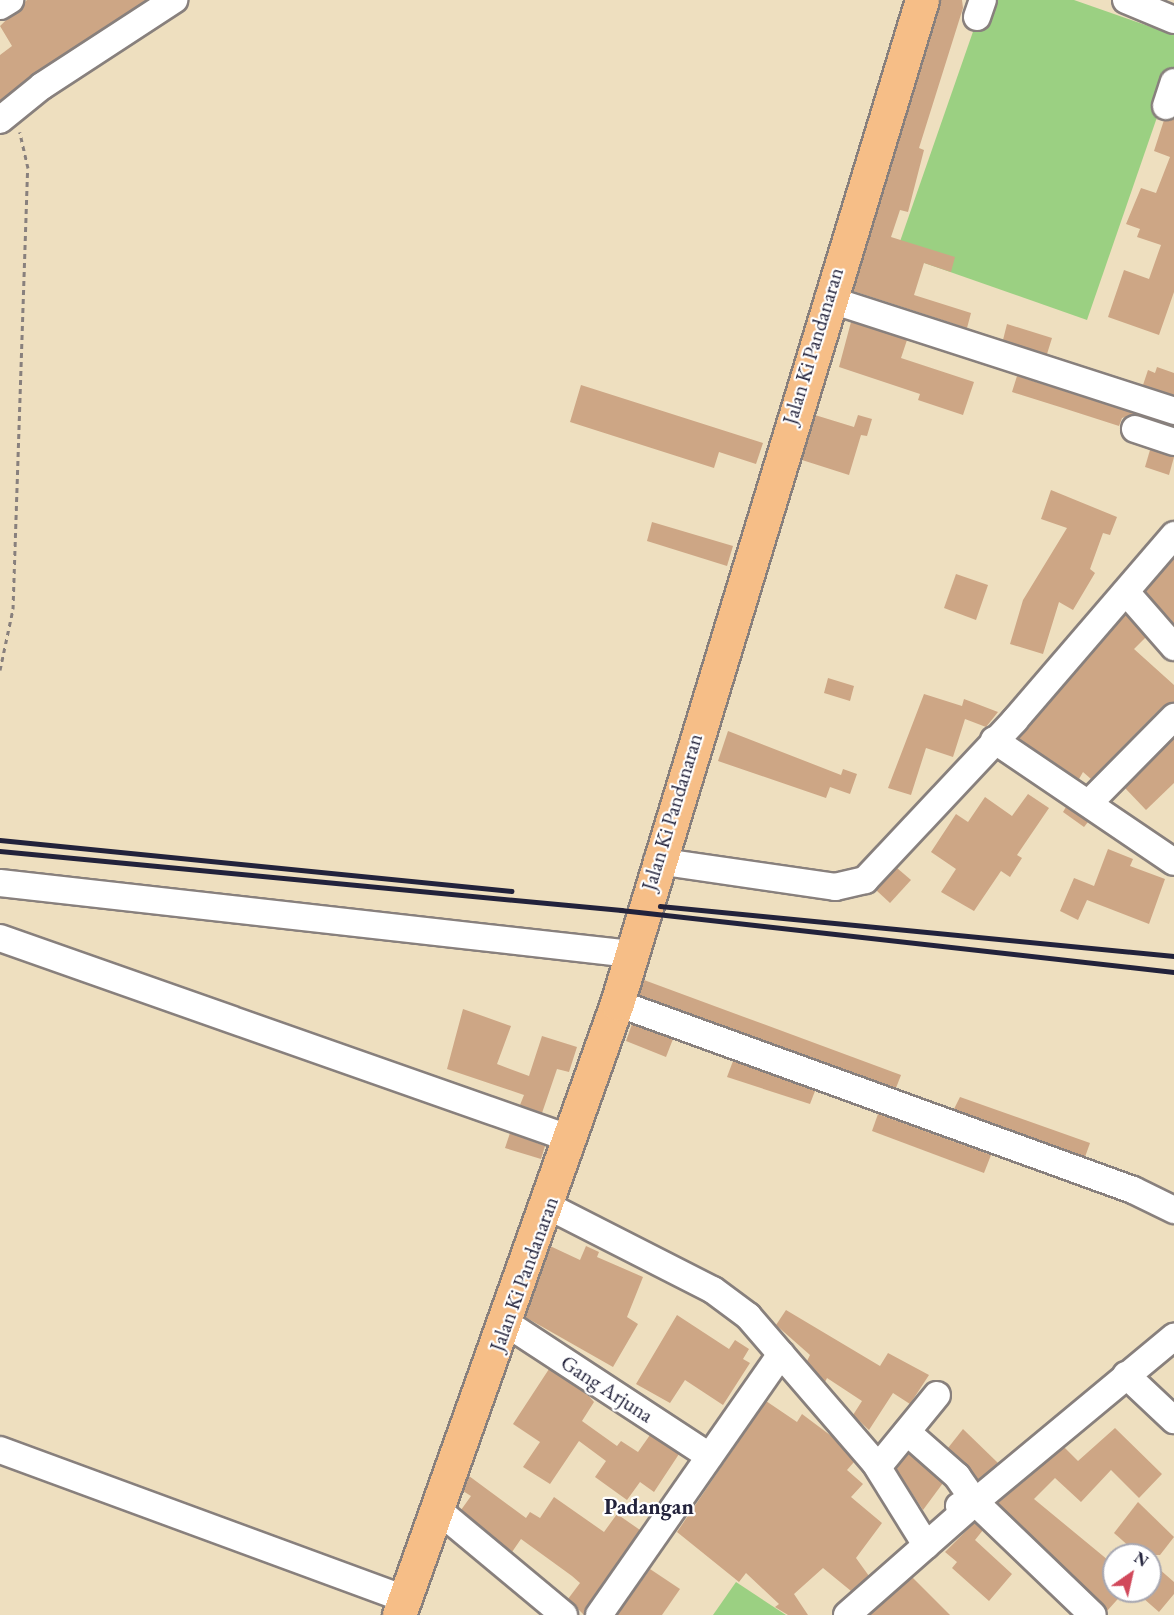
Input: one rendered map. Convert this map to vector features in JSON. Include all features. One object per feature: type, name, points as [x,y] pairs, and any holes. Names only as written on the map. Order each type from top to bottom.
[{"type":"main road","name":"Jalan Ki Pandanaran","points":[[402,1607],[548,1206],[617,1003],[657,861],[828,299],[922,0]]},
{"type":"street","points":[[0,6],[10,0]]},
{"type":"street","points":[[7,114],[174,0]]},
{"type":"street","points":[[1126,0],[1162,10]]},
{"type":"street","points":[[1166,106],[1174,82]]},
{"type":"street","points":[[828,299],[1174,411]]},
{"type":"street","points":[[1135,429],[1174,442]]},
{"type":"street","points":[[657,861],[851,887],[866,880],[994,740],[1174,535]]},
{"type":"street","points":[[1126,592],[1174,647]]},
{"type":"street","points":[[1090,802],[1174,717]]},
{"type":"street","points":[[994,740],[1090,802],[1174,862]]},
{"type":"street","points":[[0,883],[631,954]]},
{"type":"street","points":[[0,938],[571,1139]]},
{"type":"street","points":[[617,1003],[1133,1190],[1174,1210]]},
{"type":"street","points":[[548,1206],[712,1290],[748,1317],[878,1467],[926,1545]]},
{"type":"street","name":"Gang Arjuna","points":[[506,1323],[709,1456]]},
{"type":"street","points":[[847,1615],[975,1502],[1174,1337]]},
{"type":"street","points":[[599,1615],[781,1354]]},
{"type":"street","points":[[1126,1375],[1174,1420]]},
{"type":"street","points":[[878,1467],[937,1395]]},
{"type":"street","points":[[907,1432],[957,1476],[975,1502],[1093,1615]]},
{"type":"street","points":[[0,1450],[402,1607]]},
{"type":"street","points":[[910,1520],[940,1516],[975,1502]]},
{"type":"street","points":[[438,1510],[564,1615]]},
{"type":"path","points":[[0,670],[13,609],[27,180],[7,114]]},
{"type":"green space","points":[[984,0],[1074,0],[1174,35],[1174,68],[1087,320],[896,253]]},
{"type":"green space","points":[[736,1582],[786,1615],[713,1615]]},
{"type":"building","points":[[27,0],[147,0],[0,101],[0,55],[12,46],[0,26]]},
{"type":"building","points":[[940,0],[962,0],[963,8],[919,148],[924,150],[908,212],[900,210],[891,237],[955,257],[951,272],[924,263],[914,295],[971,313],[967,328],[853,291]]},
{"type":"building","points":[[1174,118],[1174,292],[1159,335],[1108,317],[1124,270],[1149,279],[1161,245],[1137,237],[1140,229],[1126,224],[1141,188],[1156,193],[1170,157],[1154,151],[1164,120]]},
{"type":"building","points":[[851,322],[907,340],[901,358],[974,382],[963,415],[918,400],[920,394],[839,367]]},
{"type":"building","points":[[1007,324],[1052,338],[1047,354],[1003,340]]},
{"type":"building","points":[[1157,367],[1174,373],[1174,395],[1143,385],[1148,370],[1155,373]]},
{"type":"building","points":[[1017,376],[1136,414],[1122,418],[1119,426],[1012,392]]},
{"type":"building","points":[[581,385],[763,443],[756,464],[719,452],[714,468],[570,422]]},
{"type":"building","points":[[815,415],[854,427],[858,415],[872,419],[867,436],[861,435],[849,475],[802,460]]},
{"type":"building","points":[[1150,450],[1174,457],[1169,475],[1145,467]]},
{"type":"building","points":[[1051,490],[1117,517],[1110,535],[1103,533],[1090,569],[1095,573],[1073,610],[1059,602],[1043,654],[1010,644],[1023,600],[1067,528],[1041,519]]},
{"type":"building","points":[[652,522],[733,546],[727,566],[647,541]]},
{"type":"building","points":[[1174,558],[1174,624],[1145,591]]},
{"type":"building","points":[[956,574],[988,585],[976,620],[944,608]]},
{"type":"building","points":[[1126,614],[1146,637],[1134,649],[1174,685],[1174,702],[1163,706],[1091,779],[1083,772],[1079,779],[1018,738]]},
{"type":"building","points":[[828,678],[854,686],[850,701],[824,693]]},
{"type":"building","points":[[924,694],[962,706],[964,699],[998,712],[986,727],[965,719],[953,757],[926,748],[911,795],[888,788]]},
{"type":"building","points":[[728,731],[841,775],[843,769],[857,774],[850,794],[830,787],[826,798],[718,761]]},
{"type":"building","points":[[1174,738],[1174,783],[1146,810],[1125,788]]},
{"type":"building","points":[[1028,794],[1049,808],[1017,855],[1022,858],[1010,877],[1001,871],[974,911],[941,892],[956,869],[931,852],[956,814],[968,822],[985,797],[1012,816]]},
{"type":"building","points":[[1066,807],[1088,822],[1084,827],[1063,812]]},
{"type":"building","points":[[1108,849],[1133,859],[1130,866],[1165,879],[1149,924],[1087,900],[1078,920],[1060,911],[1074,878],[1094,886]]},
{"type":"building","points":[[897,868],[911,880],[890,903],[876,890]]},
{"type":"building","points":[[644,980],[901,1075],[896,1088],[639,995]]},
{"type":"building","points":[[463,1009],[511,1026],[497,1064],[529,1076],[542,1036],[577,1047],[569,1072],[557,1069],[542,1113],[520,1105],[524,1095],[447,1069]]},
{"type":"building","points":[[632,1024],[673,1039],[666,1057],[626,1041]]},
{"type":"building","points":[[733,1061],[815,1091],[810,1104],[727,1077]]},
{"type":"building","points":[[960,1097],[1090,1143],[1085,1157],[954,1109]]},
{"type":"building","points":[[878,1114],[991,1155],[984,1173],[872,1131]]},
{"type":"building","points":[[510,1133],[545,1146],[541,1159],[505,1148]]},
{"type":"building","points":[[550,1246],[580,1260],[586,1246],[599,1252],[597,1257],[643,1277],[627,1317],[638,1324],[613,1367],[525,1317]]},
{"type":"building","points":[[786,1310],[880,1366],[888,1353],[929,1375],[910,1404],[893,1393],[869,1430],[853,1415],[862,1401],[827,1378],[825,1382],[807,1361],[810,1355],[776,1325]]},
{"type":"building","points":[[677,1315],[729,1349],[735,1340],[749,1349],[743,1359],[750,1363],[723,1405],[685,1380],[670,1403],[636,1384]]},
{"type":"building","points":[[549,1369],[588,1395],[594,1402],[582,1421],[617,1446],[621,1441],[638,1452],[650,1435],[679,1454],[654,1492],[640,1482],[627,1500],[595,1477],[606,1461],[579,1441],[550,1484],[523,1467],[540,1442],[513,1424]]},
{"type":"building","points":[[766,1401],[797,1422],[802,1414],[834,1438],[854,1462],[847,1470],[863,1484],[851,1497],[882,1523],[856,1558],[869,1576],[851,1591],[823,1568],[794,1594],[808,1615],[788,1615],[775,1607],[779,1604],[746,1573],[739,1582],[677,1532]]},
{"type":"building","points":[[1115,1428],[1162,1474],[1139,1498],[1111,1470],[1081,1502],[1055,1478],[1034,1499],[1102,1555],[1102,1603],[1114,1603],[1107,1611],[998,1503],[1064,1447],[1078,1461]]},
{"type":"building","points":[[963,1429],[998,1463],[978,1480],[948,1448]]},
{"type":"building","points":[[909,1453],[943,1483],[923,1510],[896,1469]]},
{"type":"building","points":[[469,1476],[526,1518],[530,1512],[540,1518],[554,1497],[604,1532],[617,1514],[640,1530],[584,1615],[568,1599],[580,1583],[572,1576],[521,1539],[512,1552],[461,1510],[471,1496],[463,1491]]},
{"type":"building","points":[[1138,1502],[1174,1537],[1162,1552],[1162,1543],[1125,1543],[1114,1533]]},
{"type":"building","points":[[975,1522],[983,1530],[975,1540],[1012,1574],[989,1601],[952,1568],[957,1562],[945,1552]]},
{"type":"building","points":[[650,1569],[680,1589],[662,1615],[617,1615]]},
{"type":"building","points":[[1162,1572],[1174,1582],[1174,1594],[1159,1612],[1149,1603],[1162,1603]]},
{"type":"building","points":[[912,1577],[950,1615],[870,1615]]},
{"type":"railway","points":[[0,840],[511,891]]},
{"type":"railway","points":[[0,851],[621,910],[1174,972]]},
{"type":"railway","points":[[660,906],[1174,956]]},
{"type":"district","name":"Padangan","points":[[649,1507]]}]
